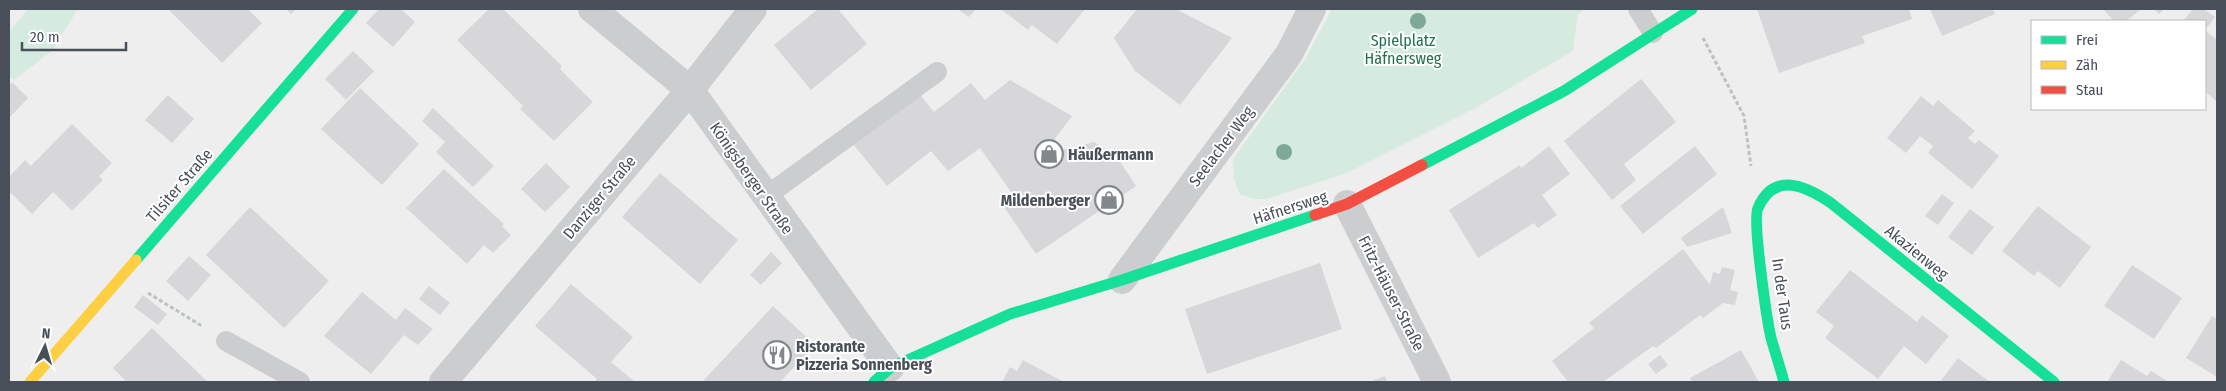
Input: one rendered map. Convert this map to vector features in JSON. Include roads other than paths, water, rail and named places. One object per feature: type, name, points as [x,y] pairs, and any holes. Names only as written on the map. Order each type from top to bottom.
[{"type":"street","name":"Tilsiter Straße","points":[[30,382],[353,9]]},
{"type":"street","name":"Königsberger Straße","points":[[592,9],[690,90],[765,198],[882,375]]},
{"type":"street","name":"Danziger Straße","points":[[443,382],[690,90],[753,9]]},
{"type":"street","name":"Seelacher Weg","points":[[1122,280],[1289,54],[1312,9]]},
{"type":"street","name":"Häfnersweg","points":[[882,375],[1010,314],[1122,280],[1347,204],[1564,90],[1692,9]]},
{"type":"street","name":"Akazienweg","points":[[1757,209],[1771,189],[1787,184],[1813,192],[1831,203],[2054,382]]},
{"type":"street","name":"Fritz-Häuser-Straße","points":[[1347,204],[1437,382]]},
{"type":"street","name":"In der Taus","points":[[1757,209],[1757,236],[1771,336],[1784,382]]},
{"type":"lane","points":[[1638,9],[1653,33]]},
{"type":"lane","points":[[765,198],[937,72]]},
{"type":"lane","points":[[226,341],[300,382]]},
{"type":"place","name":"Häußermann","points":[[1049,154]]},
{"type":"place","name":"Mildenberger","points":[[1109,200]]},
{"type":"place","name":"Ristorante Pizzeria Sonnenberg","points":[[777,355]]},
{"type":"park label","name":"Spielplatz Häfnersweg","points":[[1403,49]]}]
